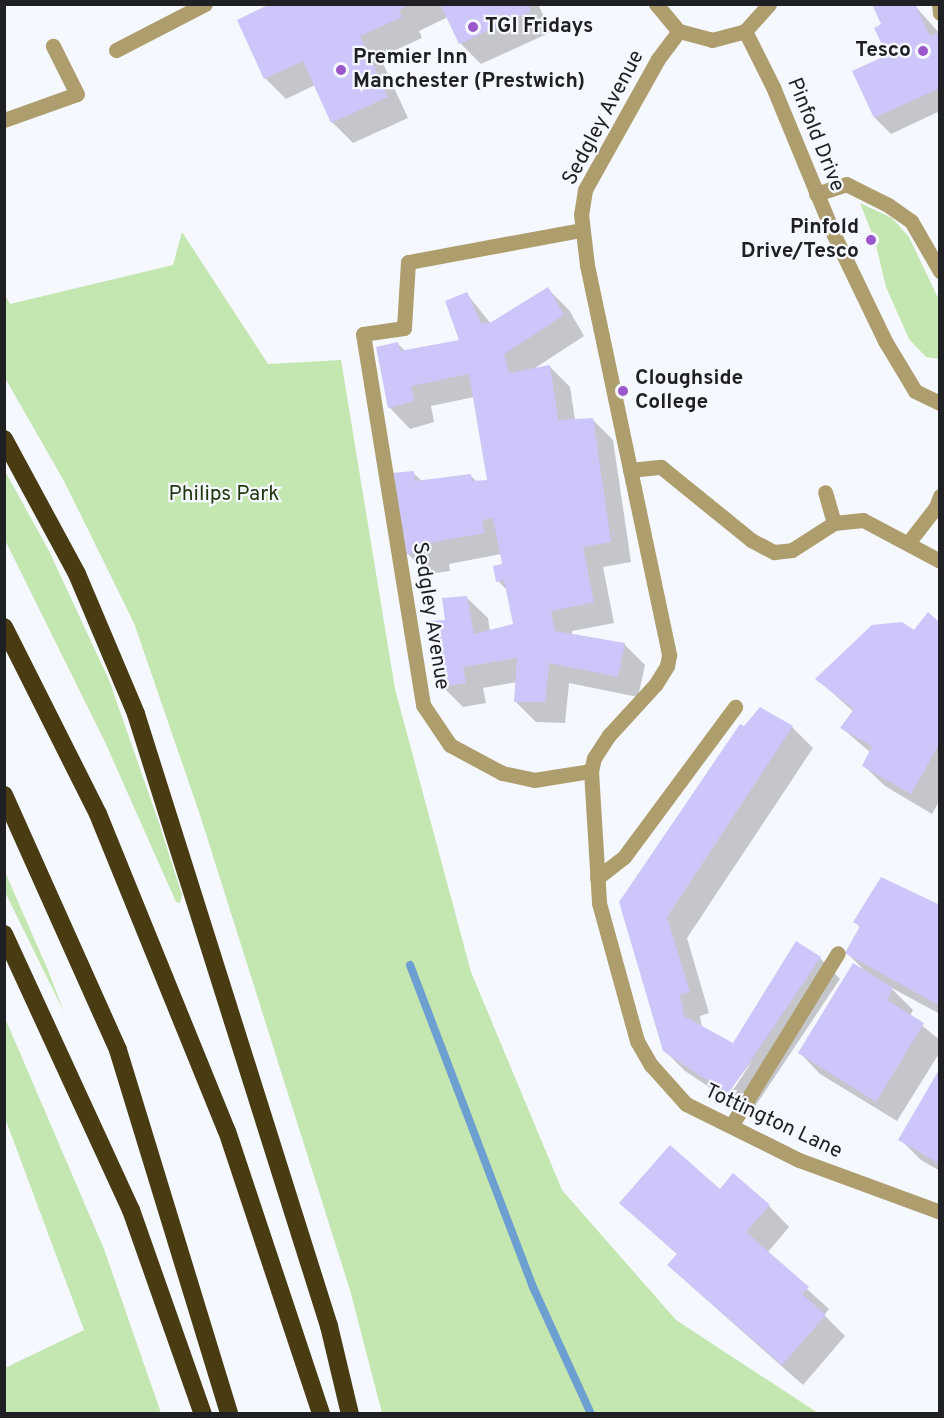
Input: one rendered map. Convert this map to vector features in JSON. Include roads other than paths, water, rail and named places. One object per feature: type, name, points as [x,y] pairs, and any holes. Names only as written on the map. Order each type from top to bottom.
[{"type":"highway","points":[[4,439],[77,574],[136,714],[329,1326],[350,1413]]},
{"type":"highway","points":[[4,627],[98,814],[222,1120],[321,1413]]},
{"type":"highway","points":[[4,795],[118,1050],[230,1413]]},
{"type":"highway","points":[[4,934],[130,1210],[203,1413]]},
{"type":"street","points":[[116,50],[205,4]]},
{"type":"street","points":[[656,4],[679,31],[712,40],[745,31],[769,4]]},
{"type":"street","points":[[939,4],[939,13]]},
{"type":"street","name":"Sedgley Avenue","points":[[581,230],[408,262],[404,328],[363,334],[423,705],[450,745],[502,773],[534,780],[591,771],[601,747],[663,674],[669,655],[581,230],[585,190],[658,59],[679,31]]},
{"type":"street","name":"Pinfold Drive","points":[[745,31],[769,77],[816,194],[885,341],[915,391],[939,403]]},
{"type":"street","points":[[4,120],[77,94],[53,46]]},
{"type":"street","points":[[816,194],[846,184],[888,205],[911,221],[939,271]]},
{"type":"street","points":[[630,470],[662,466],[751,540],[774,552],[792,550],[834,523],[863,520],[939,561]]},
{"type":"street","points":[[825,492],[834,523]]},
{"type":"street","points":[[908,543],[936,507],[939,496]]},
{"type":"street","points":[[597,878],[624,857],[735,707]]},
{"type":"street","name":"Tottington Lane","points":[[591,771],[599,903],[637,1041],[651,1065],[686,1104],[799,1160],[939,1212]]},
{"type":"street","points":[[731,1126],[838,953]]},
{"type":"waterway","points":[[410,965],[532,1285],[591,1414]]},
{"type":"place","name":"TGI Fridays","points":[[473,27]]},
{"type":"place","name":"Tesco","points":[[923,51]]},
{"type":"place","name":"Premier Inn Manchester (Prestwich)","points":[[341,70]]},
{"type":"place","name":"Pinfold Drive/Tesco","points":[[871,240]]},
{"type":"place","name":"Cloughside College","points":[[623,391]]},
{"type":"park label","name":"Philips Park","points":[[224,495]]}]
